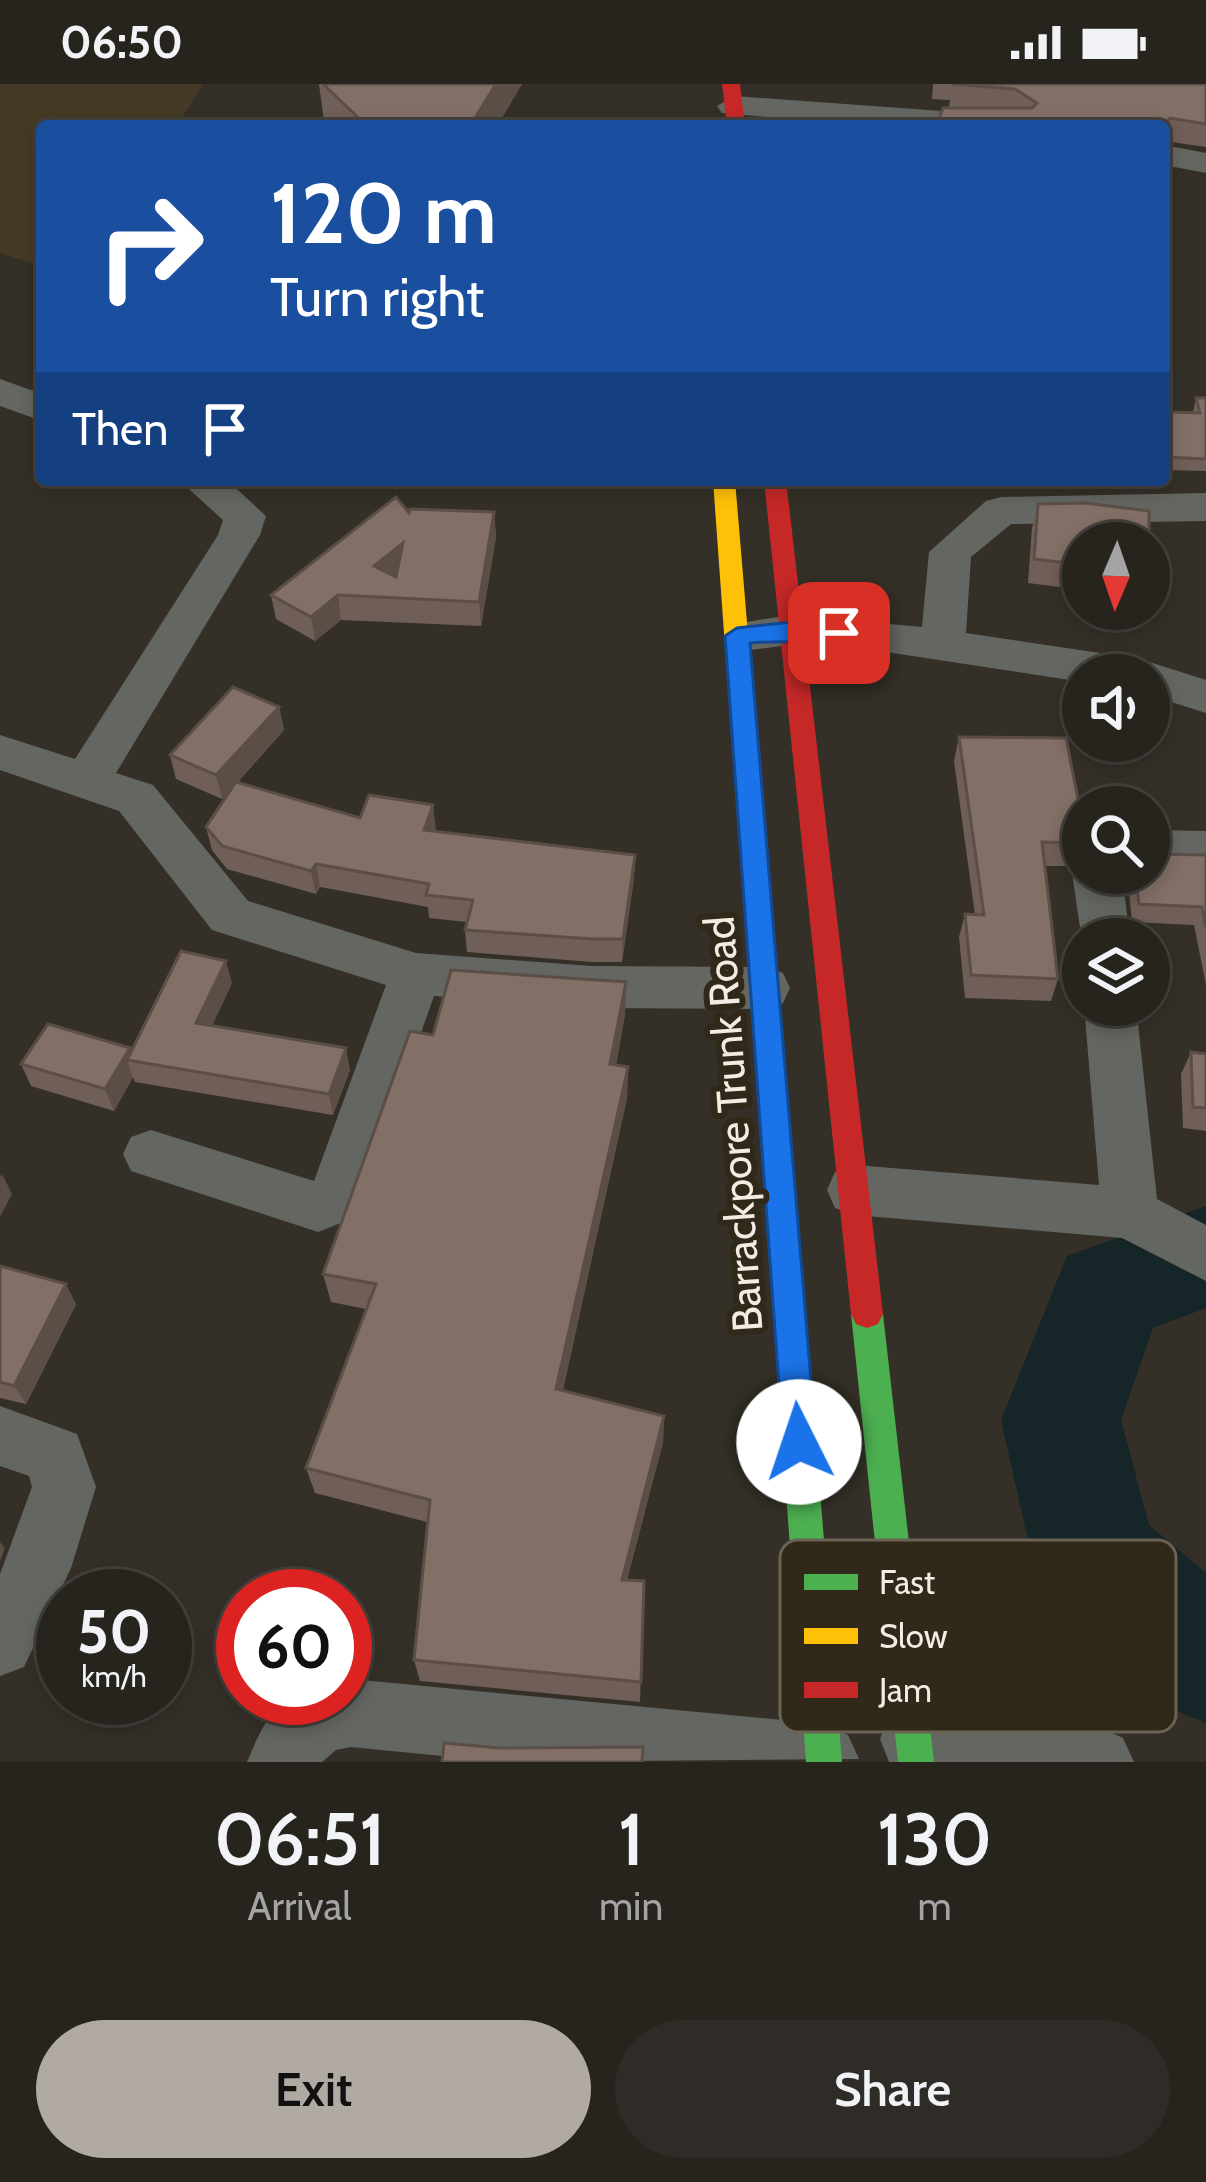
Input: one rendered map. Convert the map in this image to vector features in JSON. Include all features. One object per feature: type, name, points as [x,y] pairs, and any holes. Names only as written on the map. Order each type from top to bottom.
[{"type":"main road","name":"Barrackpore Trunk Road","points":[[724,486],[807,1540]]},
{"type":"main road","points":[[776,486],[893,1540]]},
{"type":"street","points":[[734,105],[932,120]]},
{"type":"street","points":[[1170,156],[1206,164]]},
{"type":"street","points":[[0,391],[36,406]]},
{"type":"street","points":[[86,781],[238,535],[245,516],[209,486]]},
{"type":"street","points":[[943,645],[950,552],[1001,511],[1206,507]]},
{"type":"street","points":[[737,636],[791,630],[1062,663]]},
{"type":"street","points":[[1170,685],[1206,698]]},
{"type":"street","points":[[5,762],[136,798],[230,916],[416,974],[592,986],[764,988]]},
{"type":"street","points":[[1170,849],[1206,850]]},
{"type":"street","points":[[151,1154],[318,1207],[336,1199],[416,974]]},
{"type":"street","points":[[1112,1026],[1130,1213]]},
{"type":"street","points":[[856,1190],[1130,1213],[1204,1253]]},
{"type":"street","points":[[0,1436],[55,1454],[64,1487],[38,1568],[0,1643]]},
{"type":"street","points":[[282,1762],[300,1730],[325,1716],[350,1713],[824,1761]]},
{"type":"street","points":[[915,1750],[1099,1762]]},
{"type":"shaded area","points":[[0,84],[204,84],[180,120],[36,120],[36,264],[0,253]]},
{"type":"building","points":[[323,84],[496,84],[474,120],[361,120]]},
{"type":"building","points":[[952,84],[1206,84],[1206,124],[1170,118],[938,120],[943,108],[1032,108],[1037,103],[1015,89]]},
{"type":"building","points":[[1196,398],[1206,398],[1206,459],[1170,457],[1170,412],[1200,413]]},
{"type":"building","points":[[396,497],[409,513],[410,509],[494,512],[479,602],[338,595],[311,617],[271,595]],"holes":[[[403,543],[396,577],[374,566]]]},
{"type":"building","points":[[1085,503],[1149,511],[1149,522],[1062,522],[1062,562],[1034,559],[1038,504]]},
{"type":"building","points":[[233,687],[279,707],[216,775],[170,755]]},
{"type":"building","points":[[959,737],[1062,738],[1062,762],[1071,762],[1075,786],[1062,786],[1062,843],[1042,842],[1058,979],[971,975],[965,914],[984,915]]},
{"type":"building","points":[[236,782],[360,818],[369,795],[433,805],[424,830],[635,855],[623,939],[465,930],[473,900],[426,895],[429,884],[316,864],[311,871],[222,846],[206,827]]},
{"type":"building","points":[[1170,854],[1206,855],[1206,928],[1202,907],[1139,904],[1138,894],[1170,894]]},
{"type":"building","points":[[181,951],[226,961],[196,1023],[346,1048],[329,1094],[127,1060]]},
{"type":"building","points":[[451,970],[626,982],[610,1064],[628,1067],[556,1389],[664,1416],[622,1580],[644,1581],[641,1682],[414,1660],[430,1500],[306,1468],[376,1284],[323,1274],[410,1031],[433,1035]]},
{"type":"building","points":[[48,1024],[130,1048],[105,1089],[21,1064]]},
{"type":"building","points":[[1191,1052],[1206,1054],[1206,1108],[1193,1107]]},
{"type":"building","points":[[0,1266],[66,1284],[14,1386],[0,1382]]},
{"type":"building","points":[[444,1743],[499,1748],[643,1747],[642,1762],[442,1762]]},
{"type":"waterway","points":[[1091,1540],[1061,1420],[1108,1293],[1206,1257]]},
{"type":"waterway","points":[[1176,1632],[1206,1658]]},
{"type":"traffic: fast","points":[[867,1314],[892,1540]]},
{"type":"traffic: fast","points":[[801,1466],[807,1540]]},
{"type":"traffic: fast","points":[[822,1732],[824,1762]]},
{"type":"traffic: fast","points":[[913,1732],[916,1762]]},
{"type":"traffic: slow","points":[[724,486],[801,1466]]},
{"type":"traffic: jam","points":[[731,84],[735,120]]},
{"type":"traffic: jam","points":[[776,486],[867,1314]]},
{"type":"route","points":[[799,1442],[737,636],[791,630],[839,633]]}]
